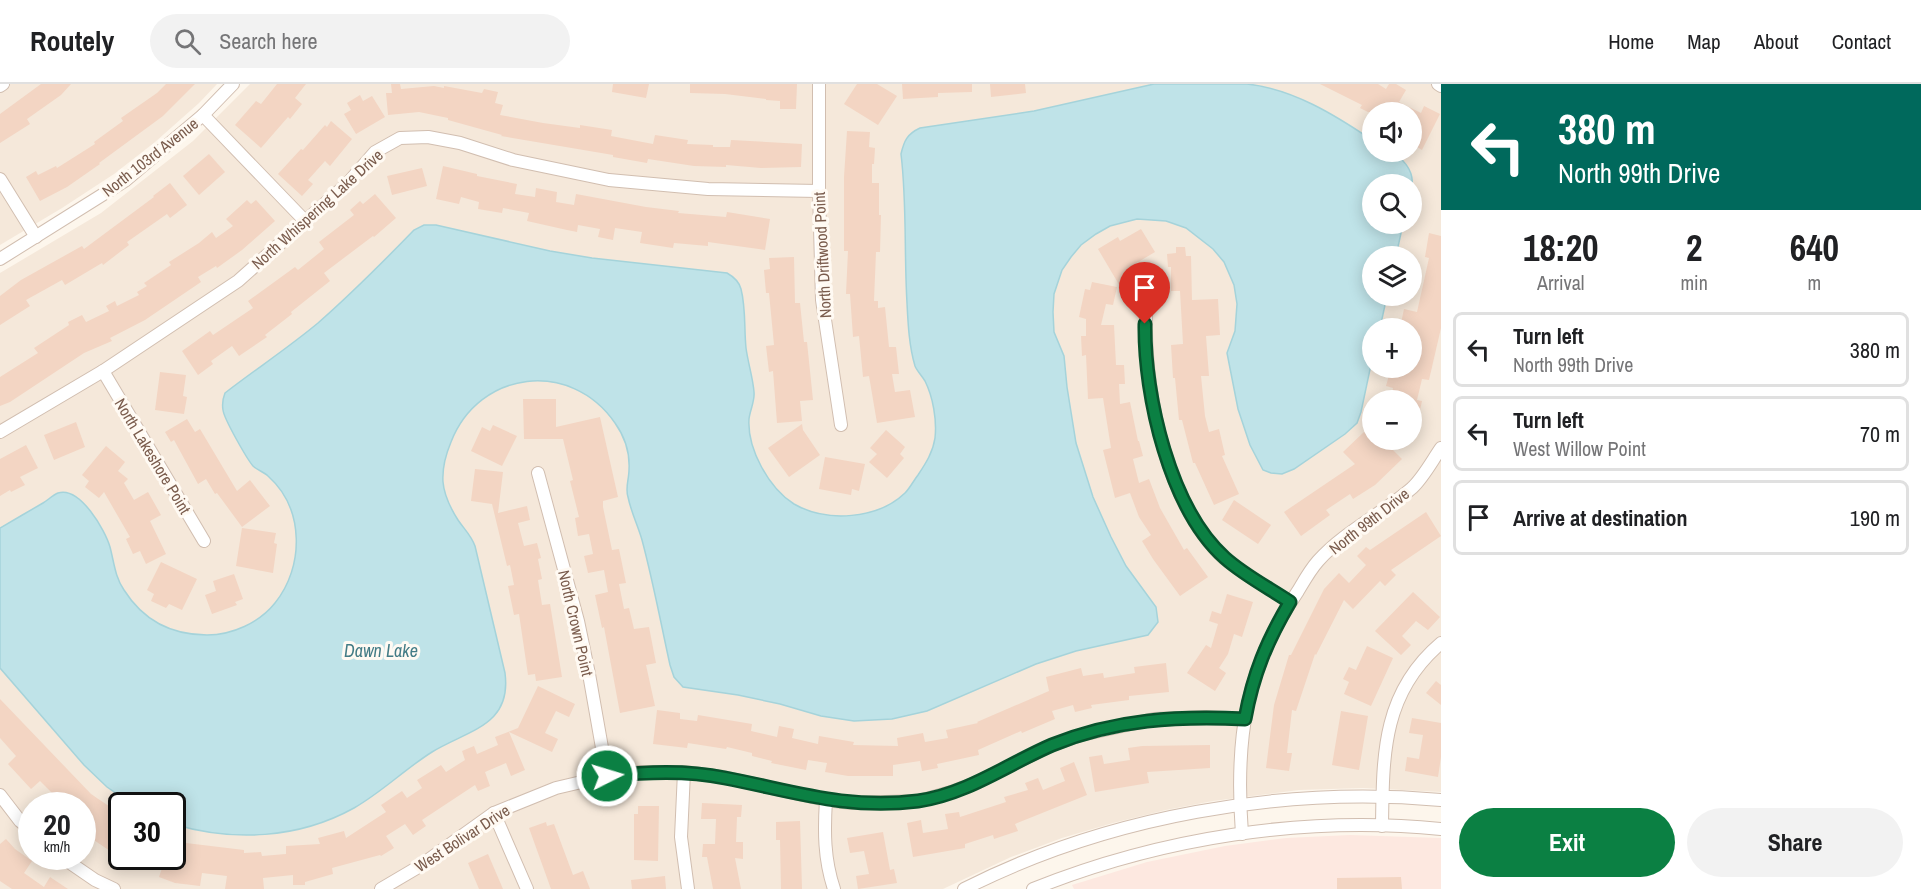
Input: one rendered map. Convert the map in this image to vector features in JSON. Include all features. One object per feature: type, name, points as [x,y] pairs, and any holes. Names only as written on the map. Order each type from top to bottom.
[{"type":"street","name":"North 103rd Avenue","points":[[0,259],[126,180],[203,115],[232,84]]},
{"type":"street","name":"North Driftwood Point","points":[[819,84],[822,300],[841,425]]},
{"type":"street","points":[[203,115],[306,222]]},
{"type":"street","name":"North Whispering Lake Drive","points":[[0,432],[103,371],[238,281],[306,222],[346,184],[375,152],[400,138],[428,137],[460,143],[513,160],[609,180],[708,189],[819,192]]},
{"type":"street","points":[[0,179],[36,237]]},
{"type":"street","points":[[1146,311],[1145,337],[1153,403],[1162,442],[1175,480],[1192,517],[1227,560],[1290,602]]},
{"type":"street","name":"North Lakeshore Point","points":[[103,371],[204,541]]},
{"type":"street","name":"North 99th Drive","points":[[1242,834],[1240,754],[1245,719],[1251,686],[1275,627],[1318,561],[1350,533],[1413,487],[1441,448]]},
{"type":"street","name":"North Crown Point","points":[[538,473],[578,621],[607,776]]},
{"type":"street","points":[[1382,826],[1385,744],[1395,707],[1420,662],[1441,643]]},
{"type":"street","name":"West Bolivar Drive","points":[[381,889],[420,866],[494,813],[556,788],[607,776],[641,772],[684,772],[723,777],[826,800],[852,803],[919,801],[975,783],[1050,746],[1081,735],[1129,723],[1177,718],[1245,719]]},
{"type":"street","points":[[684,772],[681,837],[688,889]]},
{"type":"street","points":[[0,795],[18,818]]},
{"type":"street","points":[[964,889],[1013,866],[1100,836],[1190,813],[1301,799],[1383,796],[1441,800]]},
{"type":"street","points":[[826,800],[825,854],[834,889]]},
{"type":"street","points":[[494,813],[527,889]]},
{"type":"street","points":[[1033,889],[1127,858],[1242,834],[1317,826],[1441,829]]},
{"type":"street","points":[[80,870],[114,889]]},
{"type":"shaded area","points":[[0,84],[217,84],[155,142],[114,174],[0,245]]},
{"type":"shaded area","points":[[250,84],[1441,84],[1441,792],[1363,788],[1299,790],[1213,801],[1166,810],[1062,838],[1011,857],[943,889],[0,889],[0,273],[101,213],[193,141]]},
{"type":"shaded area","points":[[1350,835],[1441,838],[1441,889],[1074,889],[1072,885],[1147,862],[1225,846],[1286,838]]},
{"type":"water","name":"Dawn Lake","points":[[1154,84],[1247,84],[1281,91],[1313,104],[1362,133],[1362,162],[1404,162],[1411,174],[1362,174],[1362,234],[1401,234],[1398,246],[1362,246],[1362,306],[1385,306],[1382,318],[1362,318],[1362,378],[1368,378],[1366,390],[1362,390],[1362,407],[1357,423],[1345,434],[1294,469],[1282,474],[1263,470],[1250,445],[1238,409],[1227,353],[1235,331],[1237,304],[1234,285],[1224,262],[1213,249],[1186,228],[1166,221],[1137,219],[1110,226],[1096,234],[1081,245],[1062,270],[1054,294],[1054,332],[1064,356],[1076,443],[1093,497],[1111,537],[1126,566],[1156,607],[1158,622],[1148,635],[1076,651],[1036,664],[927,711],[892,719],[854,721],[821,716],[738,695],[683,687],[674,677],[670,665],[646,555],[629,503],[627,490],[629,457],[622,434],[596,402],[575,389],[551,382],[527,382],[504,387],[482,400],[464,418],[449,447],[443,472],[448,501],[475,546],[505,673],[502,705],[485,724],[432,752],[354,808],[311,826],[265,834],[242,835],[186,827],[186,792],[114,792],[84,765],[0,668],[0,528],[58,493],[75,496],[90,511],[107,540],[124,590],[140,610],[160,624],[170,629],[194,634],[226,633],[253,622],[269,610],[285,589],[291,573],[295,556],[294,521],[289,505],[280,489],[253,466],[236,439],[223,410],[225,393],[318,323],[414,230],[424,225],[436,225],[550,251],[592,258],[727,273],[739,284],[744,304],[746,348],[754,392],[749,431],[756,455],[768,478],[794,504],[821,514],[837,516],[867,513],[894,502],[909,489],[921,471],[933,448],[935,438],[932,401],[928,387],[915,366],[909,334],[901,154],[903,145],[912,133],[920,128],[1034,111]]},
{"type":"building","points":[[41,84],[71,84],[61,95],[27,119],[30,124],[0,143],[0,114]]},
{"type":"building","points":[[166,84],[195,84],[163,116],[100,164],[67,187],[40,201],[26,177],[36,171],[38,175],[56,166],[57,168],[95,144],[94,142],[123,121],[121,118]]},
{"type":"building","points":[[277,84],[306,84],[295,98],[302,104],[261,148],[235,125],[256,101],[261,104]]},
{"type":"building","points":[[391,84],[400,84],[401,89],[434,86],[444,88],[444,86],[482,93],[484,89],[498,92],[495,103],[503,105],[500,115],[580,128],[580,125],[612,130],[611,136],[653,144],[655,135],[688,140],[687,144],[713,145],[713,147],[730,147],[731,140],[802,144],[801,167],[694,166],[648,159],[647,163],[501,136],[448,120],[448,118],[419,112],[388,115],[386,93],[392,93]]},
{"type":"building","points":[[613,84],[649,84],[646,98],[612,92]]},
{"type":"building","points":[[690,84],[797,84],[796,109],[780,109],[780,101],[725,94],[690,93]]},
{"type":"building","points":[[857,84],[877,84],[897,96],[878,125],[844,104]]},
{"type":"building","points":[[902,84],[972,84],[972,92],[938,93],[938,97],[903,99]]},
{"type":"building","points":[[990,84],[1025,84],[1026,93],[991,97]]},
{"type":"building","points":[[1320,84],[1378,84],[1386,89],[1389,84],[1396,84],[1406,90],[1399,102],[1362,102],[1362,105]]},
{"type":"building","points":[[360,95],[363,101],[372,96],[385,117],[356,134],[344,114],[351,110],[347,103]]},
{"type":"building","points":[[1424,106],[1440,114],[1422,150]]},
{"type":"building","points":[[331,121],[352,139],[330,166],[325,161],[308,180],[313,184],[302,196],[278,174]]},
{"type":"building","points":[[847,131],[870,132],[869,147],[875,148],[872,183],[879,183],[879,215],[881,215],[880,252],[876,252],[874,301],[878,301],[878,308],[885,307],[889,347],[896,347],[899,374],[892,374],[895,392],[910,390],[915,417],[877,423],[869,376],[863,377],[859,336],[853,337],[850,294],[846,294],[848,251],[844,251],[844,177]]},
{"type":"building","points":[[209,154],[225,172],[199,195],[183,176]]},
{"type":"building","points":[[443,166],[517,184],[515,194],[535,197],[536,188],[557,192],[556,202],[574,205],[576,194],[679,211],[678,213],[726,217],[727,212],[770,219],[765,250],[708,242],[708,246],[674,243],[673,248],[640,243],[642,232],[615,228],[613,240],[598,237],[600,229],[578,225],[577,232],[527,221],[529,213],[503,208],[502,213],[478,209],[479,202],[461,197],[459,204],[436,199]]},
{"type":"building","points":[[422,168],[427,186],[392,195],[387,176]]},
{"type":"building","points":[[170,183],[187,205],[170,218],[167,214],[127,242],[129,245],[103,265],[102,263],[65,285],[62,280],[26,300],[30,306],[0,325],[0,296],[21,280],[82,246],[84,249]]},
{"type":"building","points":[[375,194],[396,218],[324,273],[330,281],[265,335],[267,337],[239,356],[232,346],[211,361],[213,364],[198,375],[182,351],[210,331],[213,335],[253,308],[248,301],[295,267],[298,270],[324,249],[319,242],[354,215],[350,210],[360,201],[363,204]]},
{"type":"building","points":[[247,200],[251,204],[256,200],[275,221],[242,250],[217,268],[216,266],[198,277],[201,282],[145,320],[110,338],[112,341],[84,353],[10,402],[0,406],[0,377],[38,353],[34,348],[69,325],[68,322],[82,315],[86,322],[109,311],[106,306],[115,301],[117,306],[139,295],[137,292],[147,286],[144,283],[171,265],[169,262],[212,232],[216,238],[233,226],[226,219]]},
{"type":"building","points":[[1141,229],[1155,252],[1128,268],[1135,280],[1121,288],[1098,249],[1118,237],[1120,241]]},
{"type":"building","points":[[1429,233],[1441,236],[1441,328],[1429,380],[1422,379],[1419,390],[1393,390],[1393,388],[1386,386],[1388,378],[1422,378],[1422,318],[1402,318],[1404,309],[1417,312],[1418,306],[1422,306],[1422,290],[1429,258],[1425,257]]},
{"type":"building","points":[[1176,247],[1185,247],[1186,256],[1191,256],[1192,300],[1218,299],[1220,335],[1206,336],[1209,376],[1201,376],[1205,416],[1209,432],[1219,429],[1225,455],[1222,456],[1239,494],[1214,505],[1193,463],[1182,420],[1179,420],[1171,345],[1183,344],[1180,291],[1171,291],[1171,267],[1168,267],[1167,254],[1176,253]]},
{"type":"building","points":[[794,257],[795,303],[800,303],[813,400],[800,401],[802,421],[777,423],[773,371],[769,372],[766,346],[774,345],[769,293],[766,293],[764,270],[770,269],[769,258]]},
{"type":"building","points":[[1092,282],[1117,287],[1113,305],[1106,304],[1101,325],[1114,325],[1116,365],[1124,365],[1125,384],[1119,384],[1120,404],[1130,402],[1143,456],[1133,459],[1139,483],[1149,479],[1160,508],[1184,550],[1187,548],[1208,577],[1180,596],[1142,541],[1151,535],[1139,517],[1130,493],[1115,498],[1103,450],[1111,448],[1103,398],[1088,399],[1086,355],[1082,356],[1081,336],[1086,336],[1086,319],[1079,317],[1085,289],[1090,290]]},
{"type":"building","points":[[160,372],[186,375],[183,396],[187,397],[184,414],[155,410]]},
{"type":"building","points":[[523,399],[556,399],[556,427],[600,417],[618,497],[603,501],[603,507],[612,550],[619,549],[626,583],[619,584],[624,609],[629,608],[634,629],[649,627],[656,663],[646,665],[655,706],[620,713],[604,627],[602,628],[595,595],[608,592],[604,570],[588,573],[584,556],[593,554],[589,534],[578,536],[575,518],[579,517],[563,439],[524,439]]},
{"type":"building","points":[[187,419],[195,432],[200,429],[237,491],[250,480],[270,506],[242,527],[206,479],[198,484],[174,440],[171,442],[165,432]]},
{"type":"building","points":[[76,422],[85,447],[54,460],[44,435]]},
{"type":"building","points":[[802,424],[803,430],[820,455],[789,477],[768,448]]},
{"type":"building","points":[[493,425],[517,436],[502,466],[471,451],[482,427],[490,431]]},
{"type":"building","points":[[886,430],[905,447],[900,454],[904,458],[887,478],[869,462],[877,454],[870,448]]},
{"type":"building","points":[[1362,434],[1362,450],[1393,450],[1402,459],[1375,485],[1353,499],[1350,494],[1326,510],[1330,515],[1301,536],[1284,512],[1355,464],[1343,452]]},
{"type":"building","points":[[26,445],[38,468],[20,477],[25,485],[0,496],[0,459]]},
{"type":"building","points":[[106,446],[125,462],[118,471],[128,479],[124,483],[134,500],[148,492],[161,515],[150,521],[166,554],[146,564],[140,551],[133,554],[126,539],[130,537],[104,492],[99,498],[85,487],[89,481],[82,475]]},
{"type":"building","points":[[825,457],[865,464],[859,491],[852,489],[851,495],[819,489]]},
{"type":"building","points":[[475,469],[503,472],[498,513],[527,506],[530,520],[518,523],[524,546],[537,543],[541,558],[538,559],[542,579],[538,580],[542,605],[550,604],[562,677],[536,681],[535,674],[528,675],[519,614],[514,615],[508,586],[514,585],[510,565],[507,566],[492,504],[471,501]]},
{"type":"building","points":[[1234,500],[1271,525],[1258,544],[1222,520]]},
{"type":"building","points":[[1426,512],[1441,536],[1391,570],[1396,575],[1385,586],[1380,581],[1353,609],[1344,600],[1315,654],[1296,711],[1292,710],[1287,753],[1292,753],[1289,771],[1266,768],[1274,705],[1289,655],[1324,589],[1339,573],[1349,583],[1366,565],[1357,556],[1366,547],[1370,550]]},
{"type":"building","points":[[242,528],[276,533],[274,543],[277,544],[273,573],[236,566]]},
{"type":"building","points":[[161,562],[197,579],[182,610],[169,604],[166,608],[151,601],[154,594],[147,590]]},
{"type":"building","points":[[234,574],[243,599],[235,602],[237,605],[212,614],[205,595],[216,591],[213,581]]},
{"type":"building","points":[[1413,592],[1440,617],[1428,630],[1416,621],[1402,636],[1411,645],[1401,655],[1375,631]]},
{"type":"building","points":[[1227,594],[1253,602],[1242,637],[1234,634],[1228,654],[1219,668],[1226,673],[1215,691],[1187,673],[1206,645],[1211,648],[1218,624],[1209,621],[1212,611],[1221,614]]},
{"type":"building","points":[[1367,646],[1393,658],[1371,706],[1344,694],[1349,682],[1343,679],[1349,667],[1356,670]]},
{"type":"building","points":[[1166,663],[1169,692],[1129,696],[1129,700],[1091,705],[1092,708],[1075,712],[1073,705],[1052,711],[1055,719],[978,750],[979,755],[937,764],[938,768],[922,771],[920,761],[893,765],[893,776],[848,776],[825,772],[827,763],[808,760],[806,770],[771,763],[772,761],[752,756],[752,753],[727,747],[726,749],[688,743],[687,748],[653,744],[657,710],[680,713],[680,719],[697,721],[698,715],[752,724],[751,731],[777,737],[779,726],[794,729],[792,738],[818,744],[819,736],[854,742],[853,745],[898,746],[897,738],[923,733],[925,742],[948,738],[946,730],[978,723],[1049,691],[1046,677],[1081,668],[1083,676],[1103,673],[1104,678],[1135,673],[1134,667]]},
{"type":"building","points":[[1436,681],[1441,685],[1441,705],[1426,693]]},
{"type":"building","points":[[538,686],[575,704],[569,717],[556,711],[545,733],[558,739],[552,752],[509,732],[525,770],[511,776],[506,763],[485,772],[490,786],[478,791],[475,785],[422,820],[426,826],[413,835],[405,824],[386,836],[394,848],[381,856],[332,868],[333,874],[305,882],[305,885],[293,885],[293,875],[263,878],[264,889],[225,889],[227,876],[202,873],[200,886],[175,883],[159,877],[161,870],[186,870],[186,843],[244,850],[244,853],[261,852],[262,856],[286,854],[286,846],[320,844],[318,838],[344,831],[346,838],[386,812],[381,805],[402,791],[407,798],[422,788],[417,780],[441,765],[446,772],[465,760],[462,751],[474,746],[477,754],[498,745],[495,737],[518,728]]},
{"type":"building","points":[[0,699],[89,792],[51,792],[40,781],[31,789],[8,764],[16,756],[0,738]]},
{"type":"building","points":[[1341,711],[1368,716],[1359,770],[1332,765]]},
{"type":"building","points":[[1412,718],[1441,723],[1441,757],[1438,777],[1405,771],[1407,757],[1419,759],[1423,735],[1409,733]]},
{"type":"building","points":[[1210,745],[1210,768],[1147,772],[1149,783],[1095,792],[1089,757],[1102,755],[1104,764],[1130,760],[1128,748]]},
{"type":"building","points":[[1074,762],[1087,795],[1015,824],[1018,831],[994,839],[993,835],[965,844],[965,848],[913,857],[907,823],[921,820],[923,833],[948,829],[945,814],[959,812],[960,817],[1006,802],[1004,797],[1028,790],[1025,783],[1038,778],[1043,790],[1065,781],[1060,768]]},
{"type":"building","points":[[96,797],[108,806],[108,850],[96,841]]},
{"type":"building","points":[[702,803],[742,805],[741,817],[737,817],[736,842],[743,842],[743,859],[735,858],[741,889],[713,889],[707,857],[702,857],[703,844],[715,844],[716,819],[701,819]]},
{"type":"building","points":[[638,806],[659,806],[658,861],[634,860],[634,814],[638,814]]},
{"type":"building","points":[[800,821],[802,889],[781,889],[780,840],[776,840],[776,822]]},
{"type":"building","points":[[546,822],[547,826],[554,824],[573,875],[583,871],[590,889],[551,889],[529,828]]},
{"type":"building","points":[[883,832],[890,870],[894,869],[897,883],[858,889],[856,876],[869,874],[864,851],[850,853],[847,838]]},
{"type":"building","points":[[6,839],[18,851],[18,870],[26,870],[24,873],[44,887],[50,877],[68,889],[12,889],[0,881],[0,844]]},
{"type":"building","points":[[488,854],[503,889],[479,889],[468,863]]},
{"type":"building","points":[[665,876],[666,889],[632,889],[631,880]]},
{"type":"building","points":[[1401,877],[1402,889],[1337,889],[1337,878]]},
{"type":"route","points":[[607,776],[641,772],[684,772],[723,777],[826,800],[852,803],[919,801],[975,783],[1050,746],[1107,728],[1154,719],[1204,717],[1245,719],[1251,686],[1275,627],[1290,602],[1227,560],[1192,517],[1175,480],[1162,442],[1148,371],[1145,324]]}]
